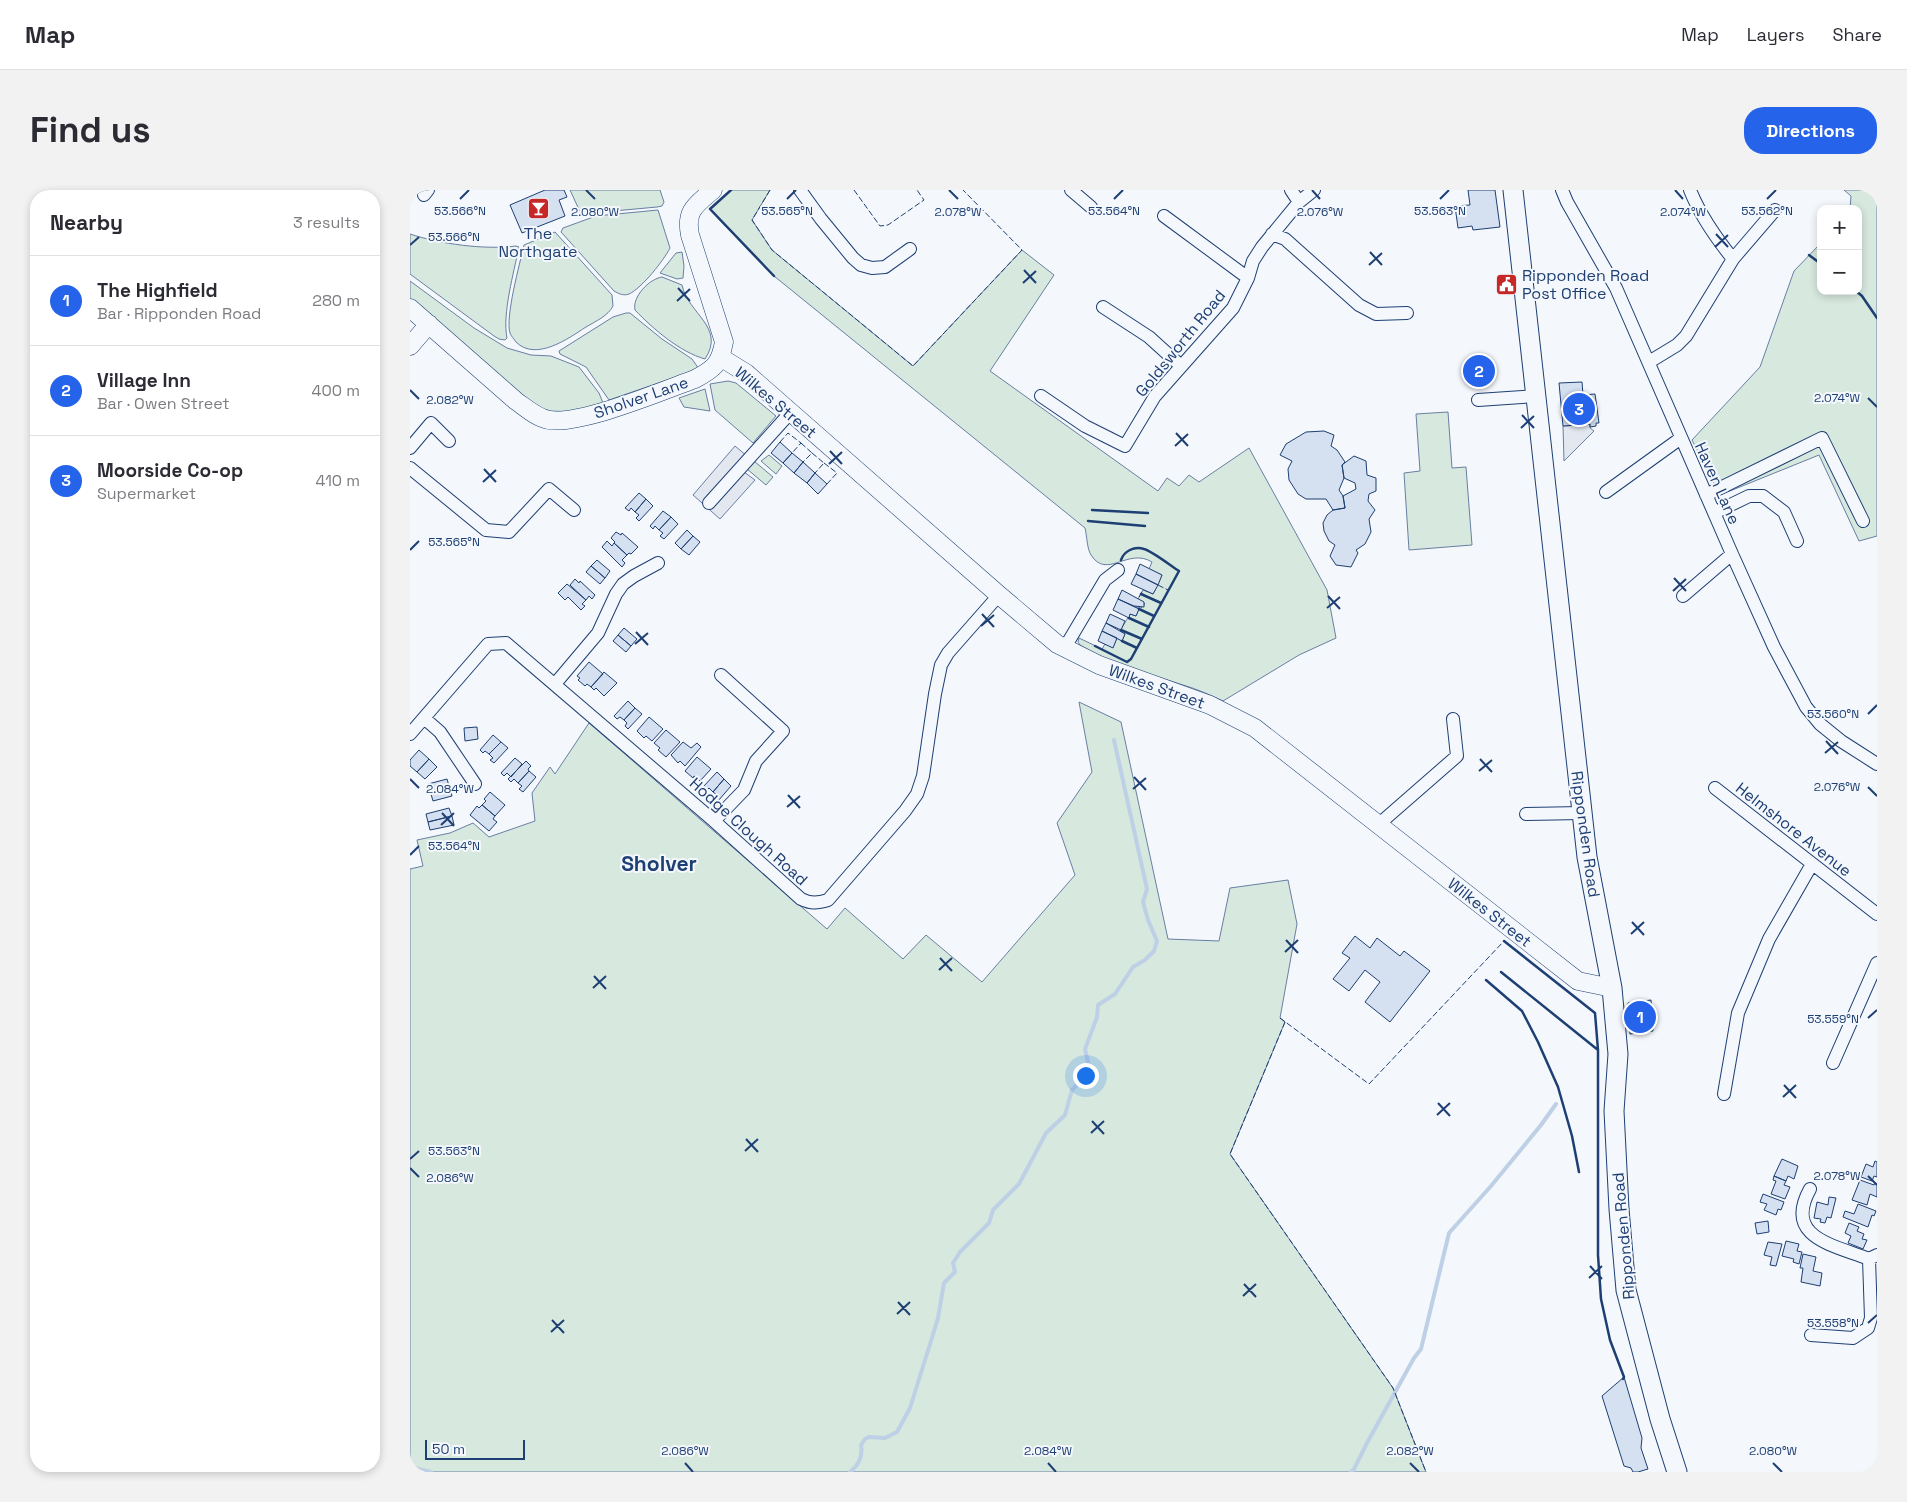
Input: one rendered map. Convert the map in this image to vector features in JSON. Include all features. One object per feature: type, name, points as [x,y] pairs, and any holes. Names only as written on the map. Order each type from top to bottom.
[{"type":"main road","name":"Ripponden Road","points":[[1513,190],[1587,857],[1612,988],[1618,1054],[1614,1111],[1619,1209],[1626,1290],[1660,1419],[1677,1472]]},
{"type":"street","points":[[713,190],[692,210],[689,216],[689,223],[690,235],[723,334],[724,342],[720,357]]},
{"type":"street","points":[[800,190],[821,219],[861,265],[872,268],[885,266],[910,249]]},
{"type":"street","points":[[1071,190],[1090,207]]},
{"type":"street","points":[[1291,190],[1299,202]]},
{"type":"street","name":"Goldsworth Road","points":[[1041,396],[1078,422],[1125,446],[1155,396],[1233,308],[1248,278],[1253,261],[1272,234],[1299,202],[1314,190]]},
{"type":"street","name":"Haven Lane","points":[[1562,190],[1616,288],[1774,647],[1806,707],[1820,724],[1841,741],[1877,764]]},
{"type":"street","points":[[1690,190],[1707,223],[1733,259]]},
{"type":"street","points":[[1649,362],[1677,345],[1686,336],[1733,259],[1775,210]]},
{"type":"street","points":[[1164,216],[1248,278]]},
{"type":"street","points":[[1272,234],[1285,239],[1359,305],[1376,314],[1407,313]]},
{"type":"street","points":[[1103,307],[1149,337],[1181,366]]},
{"type":"street","name":"Sholver Lane","points":[[410,308],[516,401],[532,413],[548,420],[567,421],[609,409],[695,379],[716,365],[720,357]]},
{"type":"street","points":[[410,346],[429,324]]},
{"type":"street","name":"Wilkes Street","points":[[720,357],[746,373],[998,595],[1064,649],[1134,679],[1210,705],[1255,728],[1578,981],[1612,988]]},
{"type":"street","points":[[1478,400],[1536,396]]},
{"type":"street","points":[[709,503],[790,413]]},
{"type":"street","points":[[410,448],[431,422],[449,441]]},
{"type":"street","points":[[1606,492],[1681,438]]},
{"type":"street","points":[[1706,495],[1822,438],[1863,521]]},
{"type":"street","points":[[410,468],[486,530],[509,532],[549,489],[574,510]]},
{"type":"street","points":[[1714,513],[1749,496],[1763,496],[1784,512],[1797,541]]},
{"type":"street","points":[[1683,596],[1732,554]]},
{"type":"street","points":[[555,684],[598,633],[616,594],[623,584],[658,563]]},
{"type":"street","points":[[1064,649],[1106,580],[1118,570]]},
{"type":"street","name":"Hodge Clough Road","points":[[410,734],[488,644],[506,643],[714,821],[801,899],[810,903],[819,903],[828,900],[905,811],[917,794],[923,776],[934,694],[941,665],[948,653],[998,595]]},
{"type":"street","points":[[714,821],[744,790],[756,760],[783,731],[721,675]]},
{"type":"street","points":[[424,718],[440,732],[475,784]]},
{"type":"street","points":[[1378,825],[1457,756],[1453,719]]},
{"type":"street","name":"Helmshore Avenue","points":[[1715,788],[1877,914]]},
{"type":"street","points":[[1526,814],[1582,813]]},
{"type":"street","points":[[1724,1094],[1738,1013],[1768,940],[1812,864]]},
{"type":"street","points":[[1833,1062],[1877,963]]},
{"type":"street","points":[[1810,1189],[1805,1199],[1802,1217],[1805,1226],[1813,1236],[1873,1257],[1871,1318],[1868,1328],[1853,1338],[1811,1335]]},
{"type":"shaded area","points":[[570,190],[660,190],[664,202],[662,206],[657,207],[581,214]]},
{"type":"shaded area","points":[[731,190],[770,190],[752,220],[772,250],[913,366],[1022,250],[1054,275],[990,371],[1158,491],[1167,478],[1179,486],[1189,475],[1199,482],[1249,448],[1327,590],[1336,638],[1299,655],[1223,701],[1193,688],[1117,663],[1080,645],[1078,642],[1079,638],[1102,649],[1105,644],[1113,647],[1117,638],[1122,641],[1125,634],[1120,631],[1130,614],[1136,616],[1139,609],[1134,606],[1141,608],[1145,604],[1138,599],[1143,590],[1153,594],[1162,575],[1149,569],[1152,562],[1143,558],[1104,565],[1097,562],[1091,555],[1085,528],[774,276],[710,210]]},
{"type":"shaded area","points":[[1844,190],[1877,190],[1877,536],[1859,541],[1819,455],[1720,495],[1692,440],[1760,367],[1794,271],[1817,247],[1817,295],[1862,295],[1862,205],[1850,205],[1851,196]]},
{"type":"shaded area","points":[[658,210],[670,248],[646,280],[627,295],[614,291],[561,232],[563,228],[596,216]]},
{"type":"shaded area","points":[[555,232],[612,295],[613,306],[601,318],[562,342],[542,349],[524,348],[516,342],[510,333],[509,325],[514,290],[524,245]]},
{"type":"shaded area","points":[[410,234],[435,241],[463,245],[519,247],[507,305],[507,338],[505,340],[494,336],[410,274]]},
{"type":"shaded area","points":[[682,252],[683,278],[677,279],[660,273],[676,253]]},
{"type":"shaded area","points":[[662,277],[682,285],[691,304],[709,329],[711,338],[710,348],[705,359],[686,351],[667,339],[635,310],[636,300],[642,289],[657,278]]},
{"type":"shaded area","points":[[410,281],[474,328],[507,348],[531,355],[551,356],[579,367],[599,393],[603,403],[574,412],[542,409],[516,391],[410,299]]},
{"type":"shaded area","points":[[630,313],[662,339],[692,359],[699,369],[609,400],[586,367],[560,354],[559,351],[613,317]]},
{"type":"shaded area","points":[[728,381],[736,383],[776,416],[753,443],[715,410],[710,384]]},
{"type":"shaded area","points":[[705,389],[710,411],[684,407],[679,398]]},
{"type":"shaded area","points":[[1448,412],[1452,468],[1466,467],[1472,545],[1409,550],[1404,473],[1420,471],[1416,414]]},
{"type":"shaded area","points":[[1590,424],[1590,428],[1594,431],[1564,461],[1563,426]]},
{"type":"shaded area","points":[[735,446],[753,461],[744,472],[755,480],[720,519],[693,495]]},
{"type":"shaded area","points":[[769,455],[782,466],[776,474],[761,461]]},
{"type":"shaded area","points":[[754,461],[773,477],[766,485],[747,469]]},
{"type":"shaded area","points":[[1079,702],[1121,722],[1168,939],[1219,941],[1230,888],[1288,880],[1297,924],[1280,1018],[1285,1022],[1230,1154],[1393,1388],[1426,1472],[410,1472],[410,869],[423,866],[417,840],[450,833],[473,823],[489,837],[535,821],[532,793],[550,767],[555,774],[589,723],[827,929],[845,908],[903,959],[926,935],[982,982],[1075,875],[1057,823],[1092,772]]},
{"type":"building","points":[[545,190],[564,190],[567,197],[559,200],[565,216],[522,233],[510,205]]},
{"type":"building","points":[[1468,190],[1495,190],[1500,227],[1473,230],[1472,226],[1458,228],[1455,206],[1470,205]]},
{"type":"building","points":[[1582,382],[1583,395],[1595,394],[1599,423],[1596,423],[1596,426],[1590,427],[1590,424],[1563,426],[1559,383]]},
{"type":"building","points":[[1324,431],[1334,435],[1331,446],[1337,450],[1345,462],[1342,465],[1344,478],[1339,490],[1343,496],[1345,508],[1333,510],[1326,499],[1306,499],[1298,494],[1289,480],[1288,469],[1292,461],[1280,455],[1286,444],[1306,432]]},
{"type":"building","points":[[780,442],[792,453],[783,463],[771,453]]},
{"type":"building","points":[[792,453],[803,462],[794,473],[783,463]]},
{"type":"building","points":[[1354,456],[1366,461],[1367,475],[1376,478],[1376,491],[1369,494],[1368,501],[1375,510],[1369,519],[1371,532],[1365,544],[1356,550],[1358,553],[1351,567],[1336,565],[1330,556],[1335,545],[1329,541],[1324,531],[1323,523],[1327,515],[1333,510],[1345,508],[1343,496],[1356,489],[1355,483],[1344,478],[1342,465]]},
{"type":"building","points":[[803,462],[815,473],[807,483],[794,473]]},
{"type":"building","points":[[815,473],[827,484],[818,494],[807,483]]},
{"type":"building","points":[[639,493],[646,499],[635,512],[631,508],[629,511],[625,508]]},
{"type":"building","points":[[646,499],[653,506],[639,521],[636,518],[639,515],[635,512]]},
{"type":"building","points":[[663,511],[671,517],[659,530],[655,526],[653,529],[650,526]]},
{"type":"building","points":[[671,517],[678,524],[664,539],[660,536],[663,533],[659,530]]},
{"type":"building","points":[[687,530],[693,536],[681,549],[675,543]]},
{"type":"building","points":[[616,532],[621,535],[622,533],[638,547],[631,554],[627,555],[614,543],[611,538]]},
{"type":"building","points":[[693,536],[700,542],[689,555],[681,549]]},
{"type":"building","points":[[607,541],[612,546],[614,543],[627,555],[622,560],[625,563],[622,567],[602,547]]},
{"type":"building","points":[[597,560],[610,571],[605,578],[591,566]]},
{"type":"building","points":[[1140,564],[1162,575],[1158,585],[1136,574]]},
{"type":"building","points":[[591,566],[605,578],[600,584],[586,572]]},
{"type":"building","points":[[1136,574],[1158,585],[1153,594],[1131,584]]},
{"type":"building","points":[[575,579],[579,583],[580,581],[595,595],[592,599],[589,596],[586,600],[570,585]]},
{"type":"building","points":[[567,584],[586,600],[582,604],[585,606],[581,610],[568,597],[565,600],[558,593]]},
{"type":"building","points":[[1122,590],[1144,602],[1144,607],[1134,606],[1118,599]]},
{"type":"building","points":[[1118,599],[1139,609],[1136,616],[1130,614],[1129,618],[1113,610]]},
{"type":"building","points":[[1110,614],[1125,621],[1121,630],[1106,623]]},
{"type":"building","points":[[1106,623],[1125,634],[1122,641],[1102,631]]},
{"type":"building","points":[[624,628],[637,639],[631,646],[618,635]]},
{"type":"building","points":[[1102,631],[1117,638],[1113,648],[1098,641]]},
{"type":"building","points":[[618,635],[631,646],[626,652],[613,641]]},
{"type":"building","points":[[589,662],[603,674],[591,687],[587,684],[585,686],[578,680],[580,678],[577,676]]},
{"type":"building","points":[[604,672],[617,683],[604,696],[596,688],[594,690],[591,687]]},
{"type":"building","points":[[628,701],[635,708],[624,720],[620,717],[617,719],[614,716]]},
{"type":"building","points":[[635,708],[642,714],[628,729],[625,726],[627,723],[624,720]]},
{"type":"building","points":[[649,717],[663,729],[652,741],[646,736],[644,738],[637,731]]},
{"type":"building","points":[[477,727],[478,739],[465,741],[464,728]]},
{"type":"building","points":[[666,730],[680,742],[666,757],[658,750],[660,748],[654,743]]},
{"type":"building","points":[[493,735],[501,742],[489,754],[485,751],[483,753],[480,750]]},
{"type":"building","points":[[501,742],[508,748],[494,763],[490,760],[493,758],[489,754]]},
{"type":"building","points":[[683,742],[691,748],[697,743],[701,747],[685,766],[680,761],[678,763],[671,755]]},
{"type":"building","points":[[419,750],[429,759],[417,772],[410,766],[410,760]]},
{"type":"building","points":[[697,757],[711,769],[700,781],[685,771]]},
{"type":"building","points":[[515,758],[522,764],[511,777],[507,773],[504,776],[501,773]]},
{"type":"building","points":[[429,759],[437,767],[425,779],[417,772]]},
{"type":"building","points":[[526,761],[531,766],[528,769],[529,771],[518,783],[514,779],[511,782],[508,779]]},
{"type":"building","points":[[529,771],[536,777],[523,792],[519,789],[522,786],[518,783]]},
{"type":"building","points":[[717,772],[724,779],[713,792],[709,788],[707,790],[703,787]]},
{"type":"building","points":[[447,779],[452,796],[433,801],[428,784]]},
{"type":"building","points":[[724,779],[731,786],[718,801],[714,798],[717,795],[713,792]]},
{"type":"building","points":[[490,792],[505,805],[495,816],[482,805]]},
{"type":"building","points":[[482,805],[495,816],[493,819],[497,822],[489,831],[470,815],[477,806],[479,808]]},
{"type":"building","points":[[449,808],[452,816],[428,822],[426,814]]},
{"type":"building","points":[[452,816],[454,825],[430,830],[428,822]]},
{"type":"building","points":[[1355,936],[1370,948],[1377,938],[1400,956],[1404,951],[1430,971],[1390,1022],[1365,1002],[1380,982],[1365,970],[1349,991],[1333,979],[1350,958],[1342,953]]},
{"type":"building","points":[[1651,1000],[1653,1031],[1630,1034],[1628,1003]]},
{"type":"building","points":[[1782,1159],[1798,1166],[1794,1179],[1788,1176],[1786,1181],[1774,1176]]},
{"type":"building","points":[[1875,1161],[1877,1162],[1877,1177],[1874,1176],[1872,1181],[1861,1177],[1866,1164],[1873,1167]]},
{"type":"building","points":[[1774,1176],[1786,1181],[1784,1185],[1790,1187],[1785,1199],[1771,1194],[1776,1181],[1773,1180]]},
{"type":"building","points":[[1860,1180],[1874,1185],[1875,1183],[1877,1184],[1877,1197],[1870,1194],[1867,1205],[1852,1200]]},
{"type":"building","points":[[1763,1194],[1784,1202],[1781,1210],[1778,1209],[1776,1215],[1764,1210],[1767,1204],[1760,1202]]},
{"type":"building","points":[[1829,1197],[1836,1198],[1831,1218],[1827,1217],[1825,1223],[1820,1222],[1821,1219],[1814,1218],[1817,1202],[1828,1205]]},
{"type":"building","points":[[1858,1204],[1876,1211],[1874,1216],[1872,1215],[1868,1227],[1843,1217],[1845,1211],[1854,1214]]},
{"type":"building","points":[[1768,1221],[1769,1232],[1757,1234],[1755,1223]]},
{"type":"building","points":[[1849,1223],[1859,1227],[1857,1231],[1864,1234],[1862,1239],[1867,1240],[1863,1249],[1848,1243],[1851,1236],[1845,1233]]},
{"type":"building","points":[[1786,1241],[1799,1244],[1797,1251],[1802,1252],[1799,1264],[1793,1262],[1794,1259],[1782,1256]]},
{"type":"building","points":[[1768,1242],[1782,1244],[1776,1266],[1770,1265],[1772,1257],[1764,1255]]},
{"type":"building","points":[[1803,1254],[1816,1257],[1813,1271],[1822,1273],[1820,1286],[1801,1282],[1803,1268],[1800,1268]]},
{"type":"building","points":[[1624,1377],[1642,1438],[1641,1448],[1648,1469],[1638,1472],[1633,1472],[1631,1468],[1624,1466],[1602,1396]]},
{"type":"waterway","points":[[850,1472],[860,1460],[861,1445],[865,1439],[869,1437],[885,1438],[897,1432],[910,1408],[938,1318],[944,1283],[955,1272],[953,1263],[960,1252],[989,1223],[993,1210],[1019,1184],[1046,1133],[1065,1115],[1072,1090],[1090,1071],[1085,1049],[1097,1017],[1098,1005],[1115,994],[1133,967],[1145,960],[1154,951],[1157,941],[1143,902],[1147,889],[1114,740]]},
{"type":"waterway","points":[[1351,1472],[1414,1358],[1421,1349],[1449,1233],[1491,1186],[1556,1104]]},
{"type":"waterway","points":[[410,1467],[431,1472]]},
{"type":"fence","points":[[770,190],[752,220],[772,250],[913,366],[1022,250],[963,190]]},
{"type":"fence","points":[[854,190],[880,226],[888,225],[924,200],[917,190]]},
{"type":"fence","points":[[780,442],[788,433],[801,443],[792,453]]},
{"type":"fence","points":[[801,443],[812,453],[803,462]]},
{"type":"fence","points":[[812,453],[824,463],[815,473]]},
{"type":"fence","points":[[824,463],[837,473],[827,484]]},
{"type":"fence","points":[[1158,585],[1168,590]]},
{"type":"fence","points":[[1139,597],[1143,590]]},
{"type":"fence","points":[[1280,1018],[1369,1084],[1504,941]]},
{"type":"fence","points":[[1285,1022],[1230,1154],[1393,1388],[1426,1472]]},
{"type":"wall","points":[[731,190],[710,209],[774,276]]},
{"type":"wall","points":[[1809,255],[1817,261]]},
{"type":"wall","points":[[1861,295],[1877,318]]},
{"type":"wall","points":[[1092,510],[1148,513]]},
{"type":"wall","points":[[1088,521],[1145,526]]},
{"type":"wall","points":[[1095,646],[1127,662],[1131,659],[1179,571],[1147,550],[1140,548],[1127,552],[1121,560]]},
{"type":"wall","points":[[1141,594],[1161,603]]},
{"type":"wall","points":[[1139,609],[1154,616]]},
{"type":"wall","points":[[1129,618],[1149,627]]},
{"type":"wall","points":[[1121,630],[1142,639]]},
{"type":"wall","points":[[1122,641],[1137,648]]},
{"type":"wall","points":[[1504,941],[1595,1013],[1598,1050],[1598,1255],[1601,1299],[1610,1340],[1624,1377],[1623,1379]]},
{"type":"wall","points":[[1501,972],[1598,1050]]},
{"type":"wall","points":[[1486,980],[1522,1011],[1538,1042],[1558,1087],[1572,1136],[1579,1172]]},
{"type":"place","name":"The Northgate","points":[[538,209]]},
{"type":"place","name":"Ripponden Road Post Office","points":[[1506,284]]},
{"type":"place","name":"Village Inn","points":[[1479,371]]},
{"type":"place","name":"Moorside Co-op","points":[[1579,409]]},
{"type":"place","name":"The Highfield","points":[[1640,1017]]},
{"type":"district","name":"Sholver","points":[[659,864]]}]
